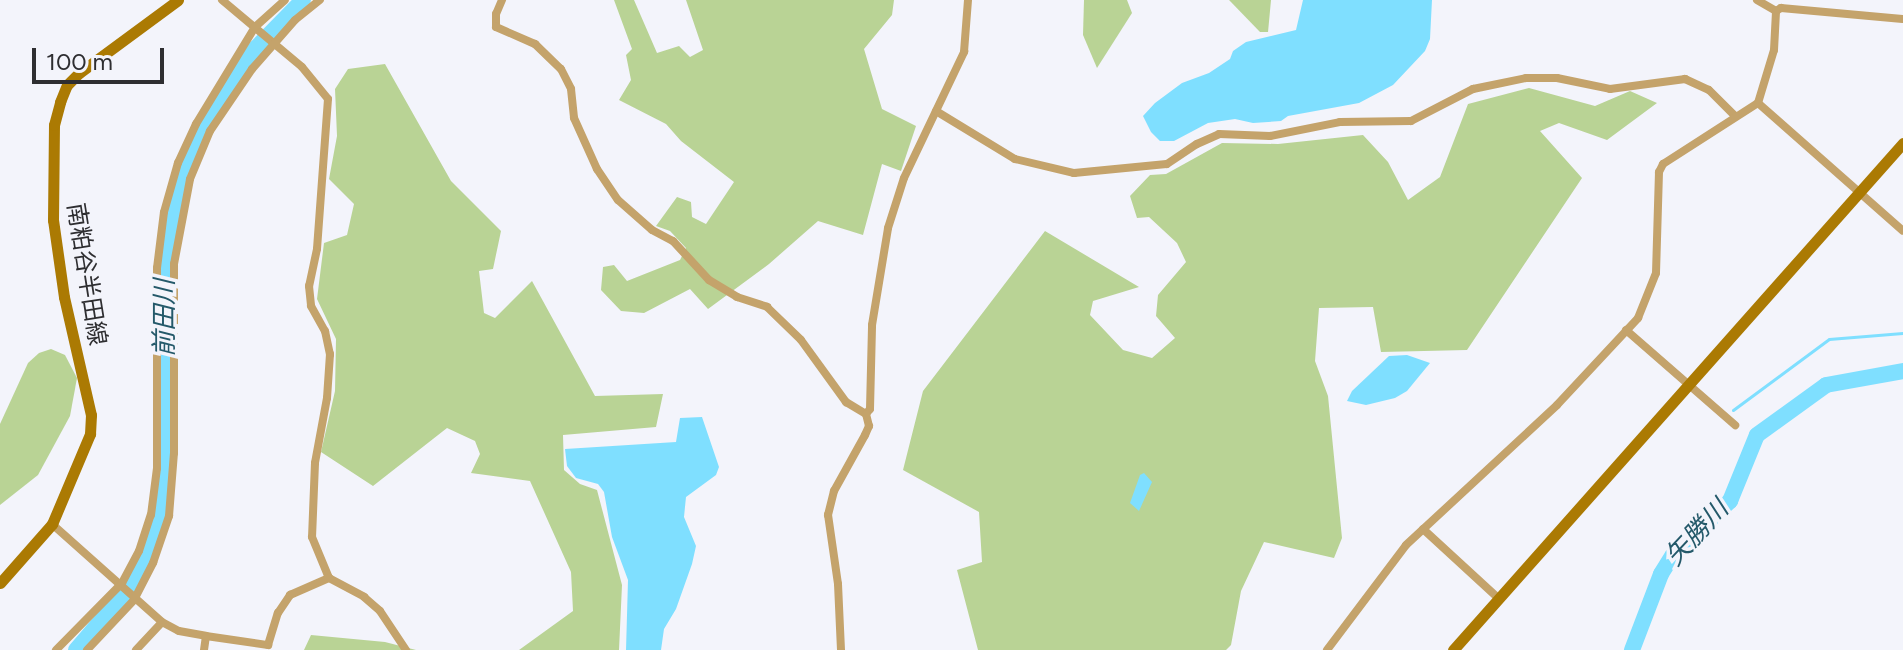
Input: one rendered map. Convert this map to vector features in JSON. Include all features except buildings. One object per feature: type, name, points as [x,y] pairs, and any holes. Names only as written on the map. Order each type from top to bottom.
[{"type":"street","name":"南粕谷半田線","points":[[0,583],[52,524],[78,469],[90,434],[91,415],[66,306],[53,220],[54,125],[60,102],[73,79],[178,0]]},
{"type":"street","points":[[222,0],[321,87],[329,108],[316,258],[309,286],[311,306],[325,331],[330,354],[312,512],[315,547],[329,578],[364,597],[380,611],[406,650]]},
{"type":"street","points":[[56,650],[122,583],[139,551],[155,494],[157,268],[170,187],[196,124],[258,30],[285,0]]},
{"type":"street","points":[[87,650],[136,596],[161,542],[173,490],[176,349],[172,295],[182,209],[190,179],[210,131],[273,42],[304,11],[320,0]]},
{"type":"street","points":[[502,0],[496,14],[496,27],[535,44],[561,69],[571,89],[574,118],[597,169],[618,200],[652,230],[673,241],[709,280],[737,297],[767,307],[801,340],[839,395],[866,414],[869,422],[865,435],[834,491],[828,515],[838,584],[841,650]]},
{"type":"street","points":[[866,414],[870,409],[872,325],[888,228],[904,178],[964,52],[968,0]]},
{"type":"street","points":[[1757,0],[1781,6],[1903,19]]},
{"type":"street","points":[[1327,650],[1380,577],[1423,529],[1557,405],[1644,307],[1656,273],[1659,181],[1663,164],[1758,103],[1774,50],[1781,6]]},
{"type":"street","points":[[936,111],[1015,159],[1074,173],[1167,164],[1219,134],[1270,136],[1340,122],[1411,121],[1473,89],[1526,78],[1557,78],[1610,89],[1685,79],[1709,90],[1735,116]]},
{"type":"street","points":[[1758,103],[1903,231]]},
{"type":"street","points":[[1453,650],[1903,143]]},
{"type":"street","points":[[1626,330],[1735,425]]},
{"type":"street","points":[[52,524],[122,583],[162,622],[179,631],[268,645],[278,613],[290,595],[329,578]]},
{"type":"street","points":[[1423,529],[1498,598]]},
{"type":"street","points":[[136,650],[162,622]]},
{"type":"street","points":[[204,650],[206,636]]},
{"type":"green space","points":[[614,0],[634,0],[657,53],[679,46],[690,57],[703,50],[686,0],[894,0],[892,15],[864,49],[882,109],[916,126],[901,171],[882,164],[863,235],[818,221],[769,264],[708,309],[690,289],[644,313],[621,311],[601,290],[603,267],[614,265],[627,281],[680,260],[686,248],[670,231],[656,226],[677,197],[691,202],[692,217],[706,224],[734,182],[681,141],[666,124],[619,100],[631,80],[626,55],[632,49]]},
{"type":"green space","points":[[1084,0],[1127,0],[1132,13],[1097,68],[1083,35]]},
{"type":"green space","points":[[1229,0],[1271,0],[1268,32],[1260,32]]},
{"type":"green space","points":[[385,64],[451,181],[501,231],[493,269],[479,271],[484,313],[495,318],[532,281],[595,396],[663,394],[656,427],[563,435],[564,470],[580,484],[597,490],[622,585],[619,650],[519,650],[573,611],[571,572],[530,481],[471,473],[480,454],[475,441],[447,428],[373,486],[321,452],[335,391],[336,339],[317,299],[324,243],[347,235],[354,204],[329,179],[337,136],[335,89],[348,69]]},
{"type":"green space","points":[[1529,88],[1595,106],[1630,91],[1657,103],[1607,140],[1559,123],[1540,131],[1582,178],[1467,350],[1381,352],[1373,307],[1319,308],[1315,361],[1328,396],[1342,538],[1334,558],[1264,542],[1241,591],[1231,645],[1226,650],[978,650],[957,570],[982,562],[979,512],[903,470],[923,391],[1045,231],[1139,287],[1093,301],[1090,315],[1123,350],[1152,358],[1175,338],[1156,316],[1158,295],[1186,262],[1177,243],[1149,217],[1137,218],[1130,196],[1150,175],[1166,174],[1222,143],[1278,144],[1363,135],[1388,162],[1408,200],[1440,177],[1468,104]]},
{"type":"green space","points":[[51,349],[65,355],[77,378],[70,416],[38,475],[0,505],[0,424],[28,363],[39,353]]},
{"type":"green space","points":[[311,635],[385,642],[416,650],[304,650]]},
{"type":"water","points":[[1303,0],[1432,0],[1430,39],[1425,51],[1393,85],[1359,103],[1288,116],[1281,121],[1253,123],[1235,119],[1208,123],[1174,141],[1160,141],[1151,132],[1143,116],[1155,103],[1182,83],[1209,73],[1230,59],[1233,51],[1246,42],[1296,30]]},
{"type":"water","points":[[1407,355],[1430,363],[1407,391],[1395,398],[1366,405],[1347,401],[1352,391],[1389,356]]},
{"type":"water","points":[[702,417],[719,467],[716,475],[686,497],[684,517],[696,546],[692,564],[676,609],[664,629],[661,650],[626,650],[628,580],[612,537],[604,492],[598,484],[576,478],[567,466],[565,449],[676,442],[680,418]]},
{"type":"water","points":[[1144,473],[1152,482],[1139,511],[1130,503],[1140,475]]},
{"type":"waterway","name":"前田川","points":[[76,650],[131,586],[159,519],[165,473],[165,268],[179,185],[190,155],[221,97],[256,48],[303,0]]},
{"type":"waterway","points":[[1733,410],[1829,339],[1903,333]]},
{"type":"waterway","name":"矢勝川","points":[[1632,650],[1661,574],[1673,555],[1730,501],[1757,435],[1826,385],[1903,371]]}]
